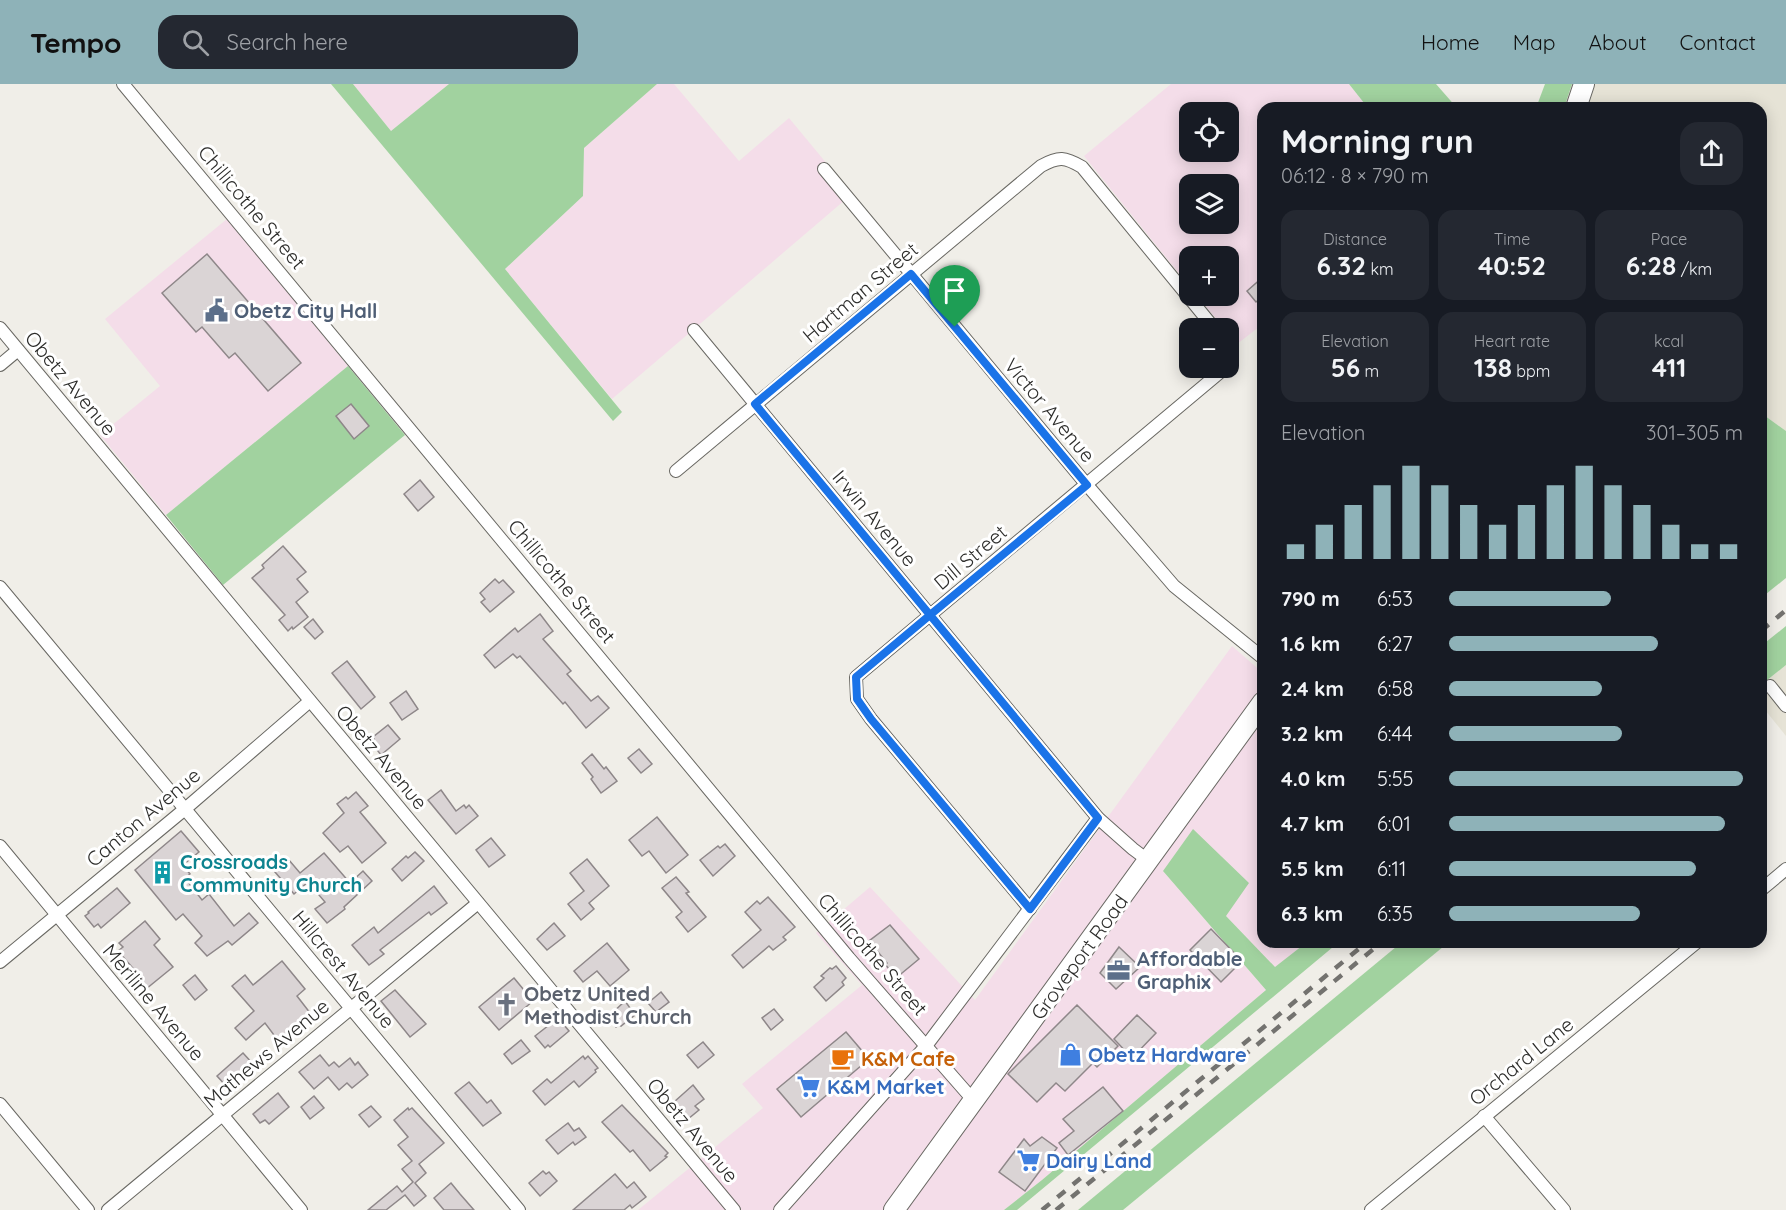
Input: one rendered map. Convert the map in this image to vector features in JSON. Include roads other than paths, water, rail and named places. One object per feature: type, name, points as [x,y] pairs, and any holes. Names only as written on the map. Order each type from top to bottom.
[{"type":"main road","points":[[1578,102],[1584,84]]},
{"type":"main road","name":"Groveport Road","points":[[894,1210],[1257,710]]},
{"type":"street","name":"Chillicothe Street","points":[[123,84],[849,958],[974,1101]]},
{"type":"street","name":"Hartman Street","points":[[675,471],[1041,166],[1054,159],[1069,159],[1082,168],[1206,318]]},
{"type":"street","name":"Victor Avenue","points":[[825,169],[1087,485],[1174,586],[1257,653]]},
{"type":"street","name":"Obetz Avenue","points":[[0,328],[734,1210]]},
{"type":"street","name":"Irwin Avenue","points":[[694,330],[1098,818],[1149,861]]},
{"type":"street","points":[[0,365],[18,350]]},
{"type":"street","name":"Dill Street","points":[[1030,909],[901,756],[857,699],[856,677],[1213,378]]},
{"type":"street","name":"Hillcrest Avenue","points":[[0,587],[519,1210]]},
{"type":"street","points":[[1770,686],[1786,706]]},
{"type":"street","name":"Canton Avenue","points":[[0,962],[185,809],[310,701]]},
{"type":"street","points":[[780,1210],[926,1046],[1098,818]]},
{"type":"street","name":"Meriline Avenue","points":[[0,846],[302,1210]]},
{"type":"street","points":[[1767,885],[1786,869]]},
{"type":"street","name":"Mathews Avenue","points":[[108,1210],[478,903]]},
{"type":"street","name":"Orchard Lane","points":[[1371,1210],[1690,948]]},
{"type":"street","points":[[0,1104],[88,1210]]},
{"type":"street","points":[[1484,1116],[1564,1210]]},
{"type":"railway","points":[[1767,626],[1786,610]]},
{"type":"railway","points":[[1042,1210],[1360,948]]},
{"type":"railway","points":[[1056,1210],[1375,948]]},
{"type":"place","name":"Obetz City Hall","points":[[216,310]]},
{"type":"place","name":"Crossroads Community Church","points":[[162,872]]},
{"type":"place","name":"Affordable Graphix","points":[[1119,970]]},
{"type":"place","name":"Obetz United Methodist Church","points":[[506,1004]]},
{"type":"place","name":"Obetz Hardware","points":[[1070,1054]]},
{"type":"place","name":"K&M Cafe","points":[[843,1058]]},
{"type":"place","name":"K&M Market","points":[[809,1086]]},
{"type":"place","name":"Dairy Land","points":[[1028,1160]]}]
